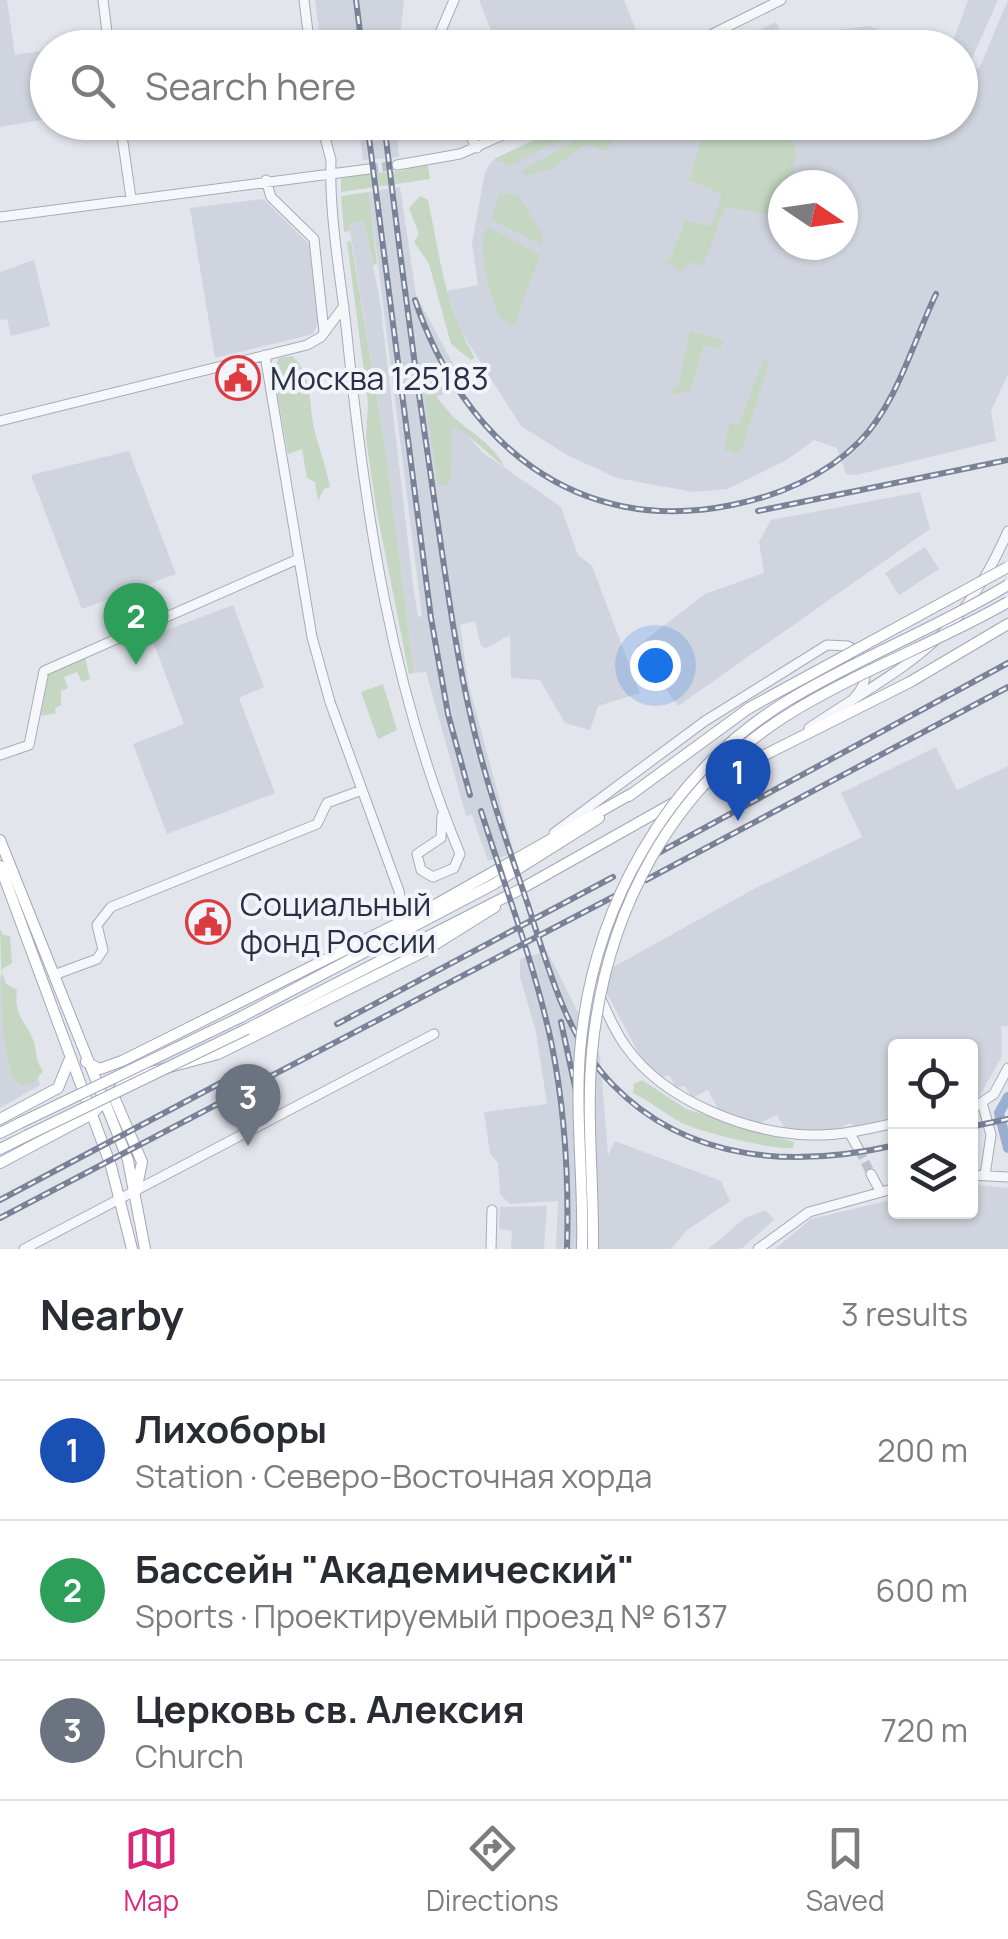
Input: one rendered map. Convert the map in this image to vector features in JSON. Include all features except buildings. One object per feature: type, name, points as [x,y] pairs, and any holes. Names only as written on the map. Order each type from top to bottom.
[{"type":"main road","points":[[0,1132],[242,1017],[507,877],[749,708],[1008,567]]},
{"type":"main road","points":[[582,1249],[580,1054],[587,996],[614,906],[638,856],[672,806],[739,735],[786,702],[1008,585]]},
{"type":"main road","points":[[593,1249],[592,1056],[598,1000],[623,911],[680,810],[748,741],[843,684],[1008,602]]},
{"type":"main road","points":[[0,1149],[519,890],[671,804],[910,682],[1008,624]]},
{"type":"main road","points":[[86,1062],[100,1069],[122,1061],[433,906],[631,794]]},
{"type":"main road","points":[[0,840],[128,1160],[145,1249]]},
{"type":"main road","points":[[0,866],[111,1166],[132,1249]]},
{"type":"main road","points":[[136,1191],[142,1162],[117,1108],[115,1093],[126,1079],[218,1054],[423,952],[519,890]]},
{"type":"main road","points":[[0,1119],[58,1088],[70,1056]]},
{"type":"main road","points":[[0,1163],[92,1114],[104,1101]]},
{"type":"street","points":[[102,0],[106,30]]},
{"type":"street","points":[[304,0],[308,30]]},
{"type":"street","points":[[441,30],[454,0]]},
{"type":"street","points":[[721,30],[782,0]]},
{"type":"street","points":[[122,140],[130,198]]},
{"type":"street","points":[[324,140],[375,556],[410,714],[460,859],[454,868],[433,877],[421,870],[417,854],[441,838],[442,816]]},
{"type":"street","points":[[473,140],[477,148]]},
{"type":"street","points":[[397,165],[477,148],[494,140]]},
{"type":"street","points":[[0,217],[369,169]]},
{"type":"street","points":[[266,180],[271,197],[314,239],[324,332]]},
{"type":"street","points":[[0,421],[306,345],[324,332],[344,306]]},
{"type":"street","points":[[265,355],[298,559],[322,673],[398,891],[403,912],[396,925]]},
{"type":"street","points":[[792,744],[854,698],[917,659],[952,628],[980,587],[1008,531]]},
{"type":"street","points":[[0,756],[29,745],[44,671],[298,559]]},
{"type":"street","points":[[526,854],[705,721],[827,644],[848,646],[863,660],[865,681],[854,698]]},
{"type":"street","points":[[54,975],[97,959],[103,950],[97,925],[111,907],[317,824],[328,802],[362,790]]},
{"type":"street","points":[[398,891],[413,906],[433,906]]},
{"type":"street","points":[[592,979],[627,1048],[673,1093],[770,1130],[813,1135],[888,1125]]},
{"type":"street","points":[[24,1249],[434,1034]]},
{"type":"street","points":[[978,1108],[983,1106],[1008,1068]]},
{"type":"street","points":[[94,1080],[117,1108]]},
{"type":"street","points":[[983,1106],[991,1135],[984,1175]]},
{"type":"street","points":[[849,1132],[859,1150]]},
{"type":"street","points":[[142,1162],[155,1172],[169,1171]]},
{"type":"street","points":[[871,1174],[880,1191]]},
{"type":"street","points":[[978,1175],[1008,1177]]},
{"type":"street","points":[[758,1249],[809,1212],[888,1190]]},
{"type":"street","points":[[492,1210],[492,1249]]},
{"type":"shaded area","points":[[0,0],[7,0],[15,55],[30,53],[30,122],[0,127]]},
{"type":"shaded area","points":[[315,0],[404,0],[401,30],[319,30]]},
{"type":"shaded area","points":[[479,0],[624,0],[636,30],[491,30]]},
{"type":"shaded area","points":[[968,0],[998,0],[978,45],[978,30],[957,30]]},
{"type":"shaded area","points":[[1008,0],[1008,374],[991,411],[996,441],[856,475],[846,474],[837,448],[814,440],[785,461],[727,489],[693,492],[617,478],[567,455],[521,426],[460,330],[447,291],[478,285],[472,243],[485,172],[492,161],[535,140],[978,140],[978,69]]},
{"type":"shaded area","points":[[776,22],[780,30],[760,30]]},
{"type":"shaded area","points":[[869,26],[880,30],[839,30]]},
{"type":"shaded area","points":[[360,140],[398,140],[399,157],[363,160]]},
{"type":"shaded area","points":[[400,187],[416,295],[467,390],[436,396],[482,452],[561,507],[578,555],[592,566],[640,693],[598,706],[590,730],[565,723],[540,680],[511,678],[510,635],[486,648],[481,646],[475,621],[460,625],[468,682],[514,853],[488,861],[472,815],[466,816],[426,672],[414,673],[386,452],[349,224],[364,221],[380,301],[418,617],[422,616],[369,192]]},
{"type":"shaded area","points":[[263,199],[313,248],[319,320],[313,334],[215,358],[190,208]]},
{"type":"shaded area","points":[[34,260],[50,326],[11,336],[7,319],[0,320],[0,272]]},
{"type":"shaded area","points":[[129,451],[176,574],[82,609],[31,475]]},
{"type":"shaded area","points":[[920,492],[930,529],[678,706],[636,647],[705,594],[764,573],[759,542],[771,520]]},
{"type":"shaded area","points":[[925,547],[939,569],[899,595],[885,573]]},
{"type":"shaded area","points":[[233,605],[264,687],[239,698],[275,793],[167,834],[133,744],[184,724],[151,636]]},
{"type":"shaded area","points":[[936,747],[957,790],[1008,766],[1008,1026],[1001,1026],[1002,1056],[978,1099],[978,1039],[888,1039],[888,1121],[859,1128],[850,1123],[833,1132],[785,1129],[777,1115],[760,1123],[718,1109],[708,1090],[692,1098],[685,1086],[676,1088],[669,1075],[659,1079],[644,1063],[606,992],[608,970],[754,889],[862,837],[841,793]]},
{"type":"shaded area","points":[[547,951],[600,1056],[608,1155],[615,1141],[721,1181],[730,1201],[686,1231],[671,1249],[556,1249],[558,1201],[510,1204],[500,1194],[498,1163],[490,1153],[484,1112],[547,1104],[536,1032],[520,977],[520,959]]},
{"type":"shaded area","points":[[0,975],[40,1085],[0,1108]]},
{"type":"shaded area","points":[[978,1185],[1008,1188],[1008,1249],[775,1249],[811,1219],[888,1201],[888,1219],[978,1219]]},
{"type":"shaded area","points":[[547,1206],[544,1249],[511,1249],[512,1231],[499,1229],[500,1207]]},
{"type":"shaded area","points":[[766,1210],[774,1220],[741,1249],[708,1249],[745,1218]]},
{"type":"green space","points":[[534,140],[560,140],[510,166],[494,159]]},
{"type":"green space","points":[[576,140],[612,140],[608,151],[586,144],[552,169],[527,176],[521,171]]},
{"type":"green space","points":[[702,140],[793,140],[797,157],[793,170],[768,170],[768,214],[725,207],[703,266],[690,262],[680,272],[663,261],[670,259],[685,222],[680,219],[711,226],[722,194],[689,180]]},
{"type":"green space","points":[[421,164],[428,166],[430,179],[341,192],[341,178],[348,175],[402,171]]},
{"type":"green space","points":[[369,192],[377,264],[373,265],[364,221],[349,224],[350,231],[344,232],[341,196]]},
{"type":"green space","points":[[500,193],[518,195],[543,235],[541,245],[491,219]]},
{"type":"green space","points":[[420,196],[428,200],[445,282],[475,358],[471,360],[451,344],[429,264],[414,242],[419,234],[409,208]]},
{"type":"green space","points":[[488,227],[540,255],[514,326],[500,318],[489,285],[483,258]]},
{"type":"green space","points":[[351,241],[386,452],[414,673],[409,674],[366,438],[368,402],[347,242]]},
{"type":"green space","points":[[690,331],[724,340],[720,350],[704,345],[690,391],[673,394],[672,388],[678,386]]},
{"type":"green space","points":[[292,356],[307,382],[330,487],[324,489],[318,501],[315,482],[307,478],[302,449],[288,454],[273,370],[279,358]]},
{"type":"green space","points":[[764,358],[770,360],[742,449],[737,453],[724,450],[730,423],[739,425]]},
{"type":"green space","points":[[436,395],[450,414],[490,447],[504,467],[463,431],[452,427],[451,479],[447,486],[438,484],[425,396]]},
{"type":"green space","points":[[85,657],[90,679],[82,682],[77,672],[64,677],[68,688],[61,691],[61,705],[55,708],[56,713],[41,716],[48,674]]},
{"type":"green space","points":[[383,684],[397,730],[378,739],[361,692]]},
{"type":"green space","points":[[0,929],[3,935],[10,936],[12,963],[1,970]]},
{"type":"green space","points":[[1,971],[6,984],[17,990],[17,1008],[33,1038],[43,1071],[34,1083],[21,1086],[12,1076],[3,1032]]},
{"type":"green space","points":[[642,1080],[686,1109],[794,1142],[793,1148],[736,1140],[680,1122],[633,1093],[634,1084]]},
{"type":"waterway","points":[[1008,1097],[999,1113],[1008,1148]]},
{"type":"tunnel","points":[[369,169],[397,165]]},
{"type":"tunnel","points":[[859,1150],[871,1174]]},
{"type":"railway","points":[[356,0],[360,30]]},
{"type":"railway","points":[[369,140],[431,618],[448,714],[470,795]]},
{"type":"railway","points":[[386,140],[421,410],[466,695],[497,813],[570,1022],[596,1066],[613,1085],[643,1111],[675,1131],[746,1153],[783,1157],[888,1146]]},
{"type":"railway","points":[[415,300],[436,351],[463,396],[495,436],[533,468],[576,492],[623,506],[676,511],[732,505],[766,496],[816,475],[846,454],[884,410],[936,294]]},
{"type":"railway","points":[[758,511],[1008,460]]},
{"type":"railway","points":[[638,864],[1008,663]]},
{"type":"railway","points":[[646,880],[1008,687]]},
{"type":"railway","points":[[481,811],[528,954],[551,1041],[565,1145],[567,1249]]},
{"type":"railway","points":[[337,1024],[613,877]]},
{"type":"railway","points":[[0,1218],[630,888]]},
{"type":"railway","points":[[561,1022],[587,1142],[590,1249]]},
{"type":"railway","points":[[0,1200],[230,1078]]},
{"type":"railway","points":[[978,1125],[1008,1119]]},
{"type":"place","name":"Москва 125183","points":[[238,378]]},
{"type":"place","name":"Бассейн \"Академический\"","points":[[136,665]]},
{"type":"place","name":"Лихоборы","points":[[738,821]]},
{"type":"place","name":"Социальный фонд России","points":[[208,922]]},
{"type":"place","name":"Церковь св. Алексия","points":[[248,1146]]}]
